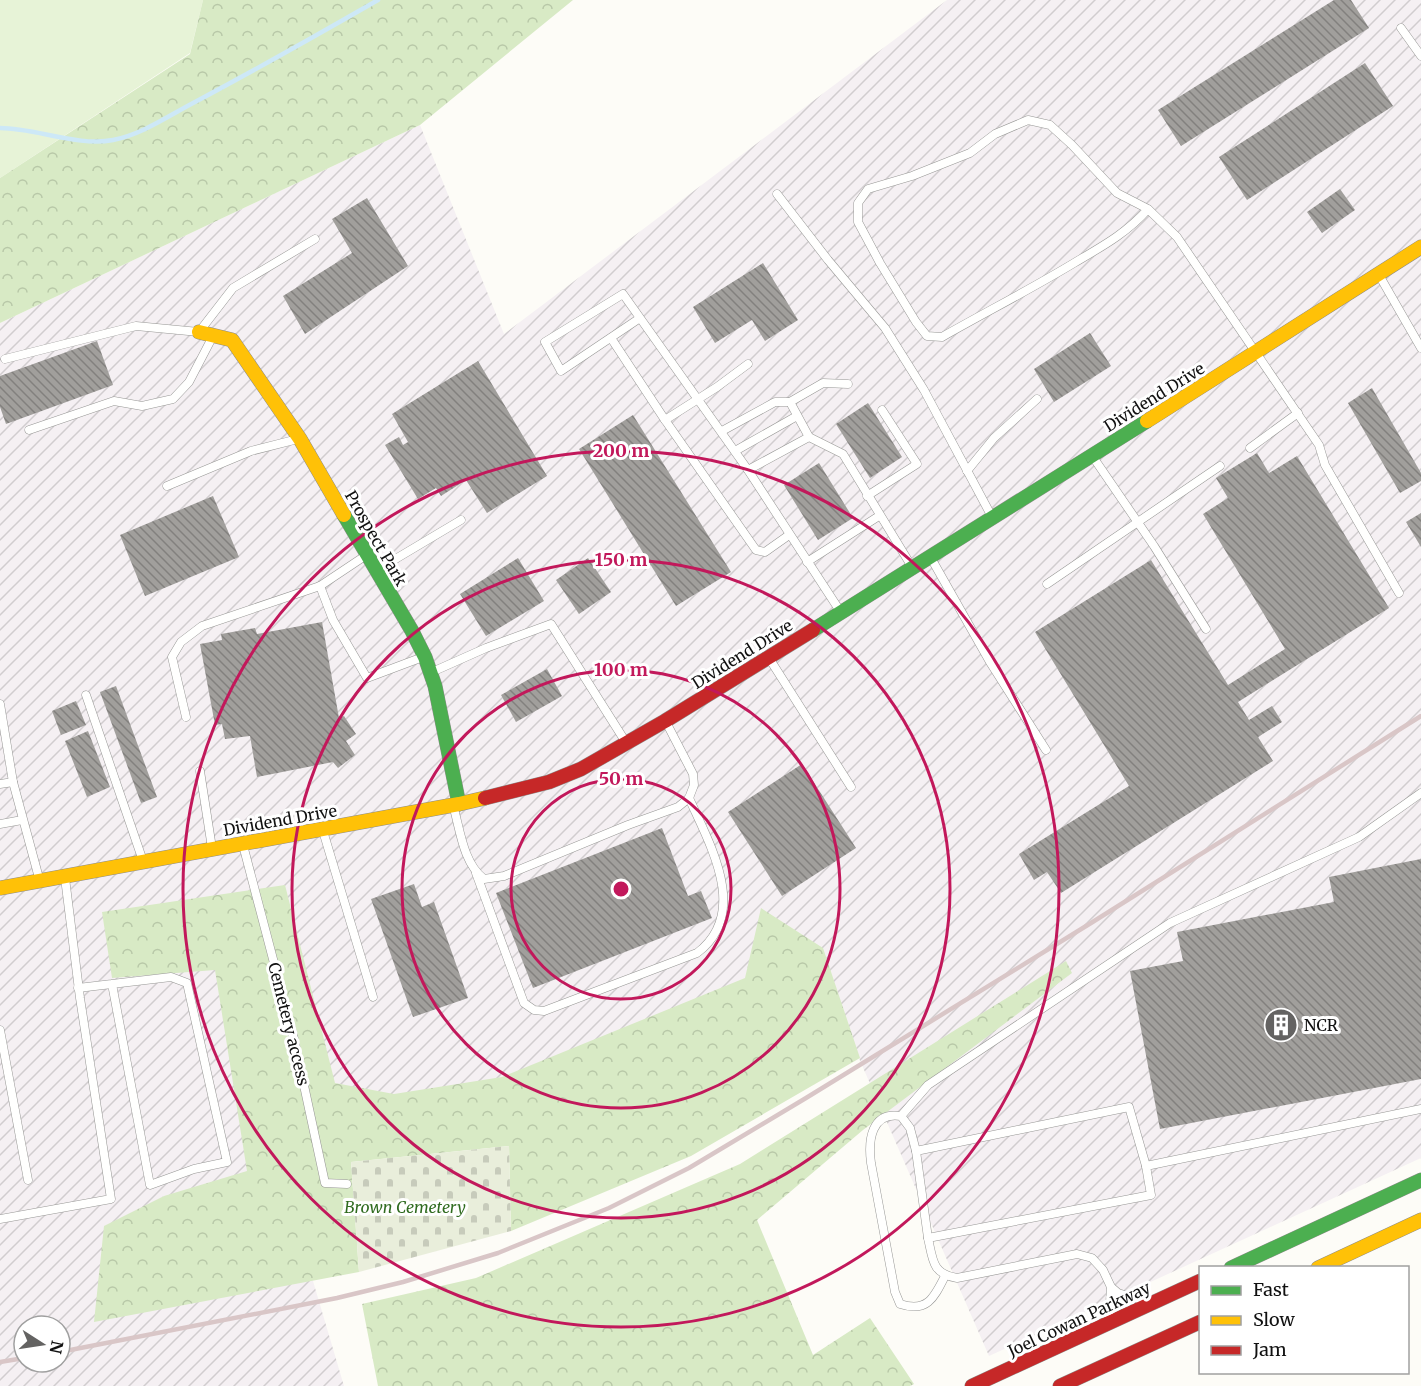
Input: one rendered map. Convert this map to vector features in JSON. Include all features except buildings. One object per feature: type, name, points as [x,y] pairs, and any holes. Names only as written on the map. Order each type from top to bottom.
[{"type":"street","name":"Dividend Drive","points":[[0,888],[456,805],[549,782],[581,769],[665,721],[912,569],[1421,247]]},
{"type":"street","name":"Prospect Park","points":[[206,334],[232,340],[300,439],[412,631],[435,686],[456,805]]},
{"type":"street","points":[[1235,1266],[1421,1180]]},
{"type":"street","points":[[1322,1266],[1421,1220]]},
{"type":"street","name":"Joel Cowan Parkway","points":[[972,1386],[1199,1281]]},
{"type":"street","points":[[1060,1386],[1199,1322]]},
{"type":"lane","points":[[1401,28],[1421,56]]},
{"type":"lane","points":[[1148,209],[1136,223],[1119,236],[942,337],[927,336],[916,322],[858,222],[858,203],[868,189],[912,176],[970,153],[995,134],[1028,120],[1050,126],[1072,145],[1117,193],[1148,209],[1177,237],[1319,445],[1325,465],[1399,593]]},
{"type":"lane","points":[[777,194],[828,261],[885,328],[924,390],[992,518]]},
{"type":"lane","points":[[29,430],[114,401],[142,406],[173,399],[189,382],[206,334],[233,288],[315,239]]},
{"type":"lane","points":[[1378,273],[1421,348]]},
{"type":"lane","points":[[640,318],[561,371],[545,342],[623,294],[640,318],[682,379],[722,431],[841,612]]},
{"type":"lane","points":[[5,359],[136,326],[206,334]]},
{"type":"lane","points":[[611,338],[756,550],[765,552],[789,535]]},
{"type":"lane","points":[[665,420],[699,399],[747,364]]},
{"type":"lane","points":[[722,431],[775,402],[790,402],[823,383],[848,384]]},
{"type":"lane","points":[[967,471],[993,438],[1037,399]]},
{"type":"lane","points":[[790,402],[809,437],[843,454],[912,569]]},
{"type":"lane","points":[[867,496],[916,464],[882,410]]},
{"type":"lane","points":[[1250,448],[1298,413]]},
{"type":"lane","points":[[735,451],[797,416]]},
{"type":"lane","points":[[748,470],[809,437]]},
{"type":"lane","points":[[167,486],[251,451],[300,439]]},
{"type":"lane","points":[[1092,456],[1138,522],[1206,629]]},
{"type":"lane","points":[[1047,584],[1220,466]]},
{"type":"lane","points":[[807,562],[879,516]]},
{"type":"lane","points":[[376,571],[460,520]]},
{"type":"lane","points":[[186,717],[172,657],[181,642],[201,626],[320,586],[366,555]]},
{"type":"lane","points":[[930,556],[990,662],[1046,750]]},
{"type":"lane","points":[[320,586],[333,620],[367,678],[424,657]]},
{"type":"lane","points":[[430,672],[551,624],[626,743]]},
{"type":"lane","points":[[768,657],[850,787]]},
{"type":"lane","points":[[86,695],[143,862]]},
{"type":"lane","points":[[0,704],[13,782],[39,881]]},
{"type":"lane","points":[[476,873],[484,879],[504,876],[678,807],[689,798],[694,785],[693,774],[665,721]]},
{"type":"lane","points":[[200,771],[213,849]]},
{"type":"lane","points":[[0,784],[13,782]]},
{"type":"lane","points":[[945,1276],[934,1298],[924,1305],[911,1308],[900,1304],[895,1292],[869,1148],[871,1133],[879,1121],[886,1116],[901,1116],[928,1086],[1170,923],[1359,837],[1421,793]]},
{"type":"lane","points":[[456,805],[468,856],[524,1003],[534,1010],[544,1011],[697,954],[708,945],[717,930],[722,907],[723,880],[719,865],[689,798]]},
{"type":"lane","points":[[0,824],[22,820]]},
{"type":"lane","points":[[323,830],[373,997]]},
{"type":"lane","name":"Cemetery access","points":[[243,844],[294,1039],[325,1183],[347,1184]]},
{"type":"lane","points":[[0,1219],[111,1199],[78,988],[65,877]]},
{"type":"lane","points":[[78,988],[171,976],[187,983],[227,1162],[194,1169],[150,1185],[112,984]]},
{"type":"lane","points":[[0,1030],[28,1180]]},
{"type":"lane","points":[[915,1151],[1129,1107],[1146,1166],[1151,1195],[928,1238]]},
{"type":"lane","points":[[1146,1166],[1421,1109]]},
{"type":"lane","points":[[901,1116],[910,1128],[928,1238],[936,1269],[945,1276],[957,1278],[1077,1254],[1092,1258],[1111,1287],[1118,1293],[1152,1304]]},
{"type":"lane","points":[[1108,1323],[1111,1287]]},
{"type":"shaded area","points":[[947,0],[1421,0],[1421,1158],[989,1356],[813,953],[532,1092],[268,1108],[287,1193],[344,1386],[0,1386],[0,323],[420,125],[504,334]]},
{"type":"green space","points":[[0,0],[203,0],[190,53],[0,178]]},
{"type":"green space","points":[[203,0],[573,0],[420,125],[0,323],[0,178],[190,54]]},
{"type":"green space","points":[[285,885],[335,1083],[394,1094],[502,1077],[745,978],[761,908],[823,948],[860,1058],[691,1156],[511,1231],[509,1146],[351,1162],[359,1272],[94,1322],[104,1226],[164,1196],[247,1171],[215,970],[112,978],[102,912]]},
{"type":"green space","points":[[1066,961],[1072,973],[863,1130],[757,1220],[813,1355],[870,1318],[914,1384],[910,1386],[378,1386],[362,1304],[476,1278],[740,1164]]},
{"type":"green space","name":"Brown Cemetery","points":[[509,1146],[511,1231],[359,1272],[351,1162]]},
{"type":"waterway","points":[[0,128],[86,141],[113,140],[135,134],[378,0]]},
{"type":"railway","points":[[72,1350],[337,1298],[403,1282],[498,1253],[609,1208],[689,1168],[806,1098],[1421,716]]},
{"type":"railway","points":[[0,1362],[12,1360]]},
{"type":"traffic: fast","points":[[813,630],[1147,421]]},
{"type":"traffic: fast","points":[[344,515],[425,657],[435,686],[459,804]]},
{"type":"traffic: fast","points":[[1235,1266],[1421,1180]]},
{"type":"traffic: slow","points":[[1147,421],[1421,247]]},
{"type":"traffic: slow","points":[[199,332],[232,340],[300,439],[344,515]]},
{"type":"traffic: slow","points":[[0,888],[485,798]]},
{"type":"traffic: slow","points":[[1322,1266],[1421,1220]]},
{"type":"traffic: jam","points":[[485,798],[549,782],[581,769],[665,721],[813,630]]},
{"type":"traffic: jam","points":[[972,1386],[1199,1281]]},
{"type":"traffic: jam","points":[[1060,1386],[1199,1322]]},
{"type":"place","name":"NCR","points":[[1281,1025]]}]
